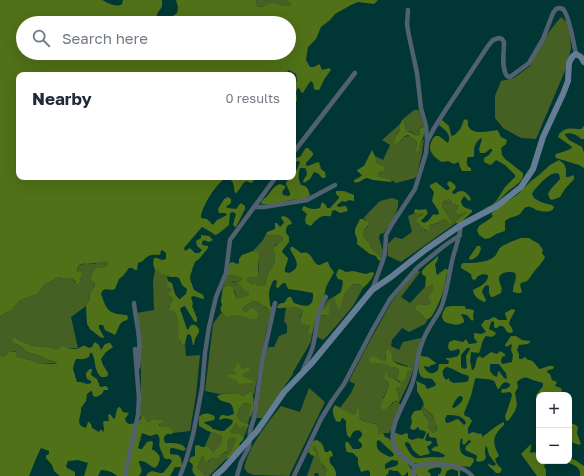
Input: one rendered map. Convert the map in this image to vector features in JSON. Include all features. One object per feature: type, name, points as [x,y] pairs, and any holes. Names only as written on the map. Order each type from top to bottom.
[{"type":"street","points":[[427,142],[443,114],[493,40],[499,38],[504,42],[504,73],[510,77],[529,63],[543,38],[553,13],[559,8],[566,12],[576,54],[581,57],[584,62]]},
{"type":"street","points":[[372,290],[385,253],[386,235],[415,190],[426,153],[426,126],[421,108],[417,74],[407,25],[408,10]]},
{"type":"street","points":[[215,476],[233,459],[257,431],[284,392],[311,364],[372,290],[461,225],[497,206],[521,187],[533,169],[542,137],[568,81],[570,59],[576,54]]},
{"type":"street","points":[[296,150],[355,73]]},
{"type":"street","points":[[180,476],[193,435],[202,388],[209,327],[216,297],[226,272],[230,240],[274,180]]},
{"type":"street","points":[[254,207],[264,207],[307,200],[335,185]]},
{"type":"street","points":[[461,225],[460,235],[453,256],[441,307],[425,334],[421,345],[412,386],[398,416],[392,438],[394,447],[414,466],[436,464],[447,465],[469,472],[472,476]]},
{"type":"street","points":[[294,476],[321,419],[344,384],[390,299],[417,268],[460,235]]},
{"type":"street","points":[[302,374],[312,348],[320,312],[326,297]]},
{"type":"street","points":[[134,303],[139,338],[137,373]]},
{"type":"street","points":[[237,476],[249,447],[250,431],[254,418],[262,362],[275,303]]},
{"type":"street","points":[[125,476],[138,415],[139,398],[135,349]]},
{"type":"street","points":[[414,466],[414,476]]},
{"type":"green space","points":[[0,0],[102,0],[112,5],[120,5],[122,4],[123,0],[162,0],[162,6],[158,16],[16,16],[16,60],[296,60],[296,16],[173,16],[177,13],[178,7],[176,0],[257,0],[257,6],[259,7],[270,3],[291,6],[287,0],[378,0],[374,4],[358,2],[351,5],[335,14],[321,27],[316,39],[308,47],[306,60],[310,67],[314,67],[319,64],[322,70],[329,68],[331,70],[319,90],[314,89],[311,81],[303,93],[299,88],[296,92],[296,72],[289,70],[287,72],[16,72],[16,180],[223,180],[206,202],[201,218],[207,219],[213,225],[217,220],[227,215],[225,213],[219,213],[218,209],[224,199],[228,197],[231,199],[231,203],[226,207],[236,209],[241,203],[245,206],[245,209],[236,227],[233,225],[236,214],[233,212],[230,213],[229,225],[218,234],[215,235],[202,227],[184,248],[185,251],[190,248],[195,253],[199,253],[202,250],[197,246],[196,241],[201,238],[201,235],[209,236],[213,240],[209,242],[204,240],[202,242],[202,245],[208,246],[208,248],[195,262],[190,277],[194,290],[203,295],[204,298],[194,296],[191,297],[193,304],[192,306],[197,321],[194,321],[185,306],[180,309],[187,329],[188,330],[190,326],[194,325],[199,329],[194,345],[189,334],[187,335],[185,344],[182,346],[178,336],[179,327],[175,312],[168,309],[173,299],[168,293],[172,290],[167,287],[166,281],[172,283],[175,294],[179,299],[186,294],[187,289],[182,285],[179,278],[170,277],[155,270],[153,264],[154,258],[162,260],[166,259],[166,253],[162,250],[160,255],[150,255],[138,263],[137,270],[129,268],[119,279],[115,289],[105,289],[102,291],[101,294],[108,310],[114,313],[127,315],[128,318],[120,324],[115,335],[105,330],[103,325],[99,325],[104,338],[100,337],[90,329],[87,324],[86,306],[90,300],[90,294],[95,285],[91,277],[96,268],[105,267],[107,265],[108,262],[105,261],[79,265],[77,271],[82,274],[80,281],[77,284],[72,278],[64,279],[58,277],[44,285],[37,294],[19,301],[12,310],[0,315]]},
{"type":"green space","points":[[257,0],[287,0],[291,6],[284,6],[275,3],[260,7],[257,6]]},
{"type":"green space","points":[[561,17],[569,24],[571,48],[567,66],[536,139],[521,138],[503,128],[495,118],[495,96],[501,81],[514,78],[530,66],[542,42]]},
{"type":"green space","points":[[414,110],[419,110],[424,127],[419,128],[418,131],[420,135],[406,131],[403,119]]},
{"type":"green space","points":[[403,119],[406,131],[416,135],[420,135],[418,129],[424,127],[424,134],[419,151],[416,151],[417,142],[408,135],[403,137],[399,143],[394,144],[394,140],[400,130],[400,124]]},
{"type":"green space","points":[[466,119],[470,129],[474,131],[483,132],[497,130],[501,137],[507,140],[506,144],[501,148],[502,155],[523,173],[522,179],[517,185],[507,192],[494,205],[483,209],[492,205],[497,200],[515,175],[505,165],[496,160],[490,165],[484,162],[484,158],[489,155],[492,149],[485,153],[480,153],[479,149],[481,138],[475,146],[474,156],[468,157],[467,159],[467,164],[471,168],[471,171],[462,171],[458,162],[454,164],[448,161],[442,162],[432,154],[430,148],[430,144],[435,136],[439,136],[448,143],[449,137],[446,131],[439,125],[440,121],[442,120],[449,126],[451,135],[453,136],[460,130],[464,120]]},
{"type":"green space","points":[[400,124],[400,130],[394,141],[396,144],[401,141],[403,137],[409,136],[417,142],[416,150],[419,151],[420,144],[424,139],[417,175],[415,178],[396,183],[390,179],[378,176],[383,166],[377,163],[375,156],[383,160],[390,145],[382,140]]},
{"type":"green space","points":[[584,126],[584,139],[567,133],[565,135],[569,140],[582,147],[584,153],[584,168],[556,158],[556,154],[572,148],[558,137],[559,134],[567,129],[581,129]]},
{"type":"green space","points":[[306,148],[308,148],[313,153],[306,165],[308,166],[319,162],[321,169],[325,172],[326,177],[322,178],[319,174],[314,172],[310,179],[304,183],[303,181],[307,173],[305,168],[300,168],[299,181],[301,185],[308,189],[310,195],[308,197],[272,204],[262,204],[261,202],[275,187],[280,184],[285,186],[282,192],[283,195],[290,195],[286,182],[288,180],[296,180],[296,171],[300,163],[299,161],[296,162],[296,158],[301,156]]},
{"type":"green space","points":[[372,150],[377,163],[385,168],[384,171],[381,171],[378,174],[378,176],[390,179],[392,181],[391,182],[367,178],[354,182],[354,180],[362,175],[357,170],[364,166]]},
{"type":"green space","points":[[559,160],[565,165],[566,177],[574,176],[574,179],[560,197],[552,200],[548,194],[560,179],[559,174],[556,173],[547,178],[532,194],[534,198],[543,203],[552,205],[554,207],[553,210],[544,212],[531,207],[526,207],[517,216],[505,221],[505,231],[485,239],[479,235],[477,230],[479,226],[493,216],[491,214],[493,212],[517,195],[550,165]]},
{"type":"green space","points":[[230,180],[254,180],[252,183],[246,181],[236,193]]},
{"type":"green space","points":[[450,181],[456,186],[452,192],[453,194],[462,191],[471,199],[470,201],[464,196],[461,201],[463,206],[472,210],[472,212],[460,224],[456,223],[455,222],[460,217],[466,213],[454,213],[459,206],[451,203],[451,201],[447,199],[442,204],[442,207],[452,222],[450,224],[444,219],[438,223],[430,225],[429,231],[419,225],[416,220],[424,214],[414,213],[415,209],[426,209],[428,213],[421,221],[423,222],[427,222],[434,214],[439,214],[432,201],[434,192],[430,185],[436,182],[448,190],[450,188],[447,184]]},
{"type":"green space","points":[[336,191],[344,191],[354,195],[354,201],[342,201],[337,205],[339,207],[346,206],[348,211],[340,213],[335,210],[332,211],[331,216],[323,216],[311,226],[306,224],[305,219],[307,214],[302,210],[303,207],[318,209],[320,208],[322,202],[327,208],[330,208],[339,198]]},
{"type":"green space","points":[[392,198],[398,200],[398,204],[396,213],[391,222],[384,233],[380,234],[379,238],[383,251],[381,259],[381,257],[371,248],[370,244],[363,235],[363,231],[368,226],[365,219],[363,219],[380,201]]},
{"type":"green space","points":[[446,199],[459,206],[455,211],[466,213],[455,222],[456,223],[401,262],[388,256],[388,244],[395,237],[402,239],[412,232],[408,216],[416,213],[424,214],[419,216],[418,224],[426,231],[428,231],[431,225],[439,223],[444,219],[447,222],[451,220],[442,207]]},
{"type":"green space","points":[[282,216],[288,218],[292,224],[288,225],[286,229],[289,242],[282,251],[288,258],[285,272],[289,273],[293,271],[297,265],[296,259],[290,249],[293,247],[301,253],[309,254],[318,265],[328,262],[334,272],[320,303],[324,309],[329,304],[330,305],[329,314],[317,316],[312,334],[308,333],[310,325],[304,324],[301,321],[303,311],[294,307],[277,308],[290,297],[294,303],[308,306],[312,302],[313,293],[288,289],[285,283],[278,288],[276,287],[277,281],[275,280],[272,283],[269,292],[270,305],[273,311],[270,312],[260,302],[253,301],[242,308],[245,312],[251,308],[255,310],[258,315],[256,319],[239,315],[229,317],[221,311],[223,287],[229,286],[233,288],[236,298],[243,298],[249,294],[240,285],[230,281],[238,282],[241,281],[241,278],[238,276],[228,275],[228,267],[230,263],[239,263],[239,259],[242,255],[253,251],[259,254],[257,277],[248,278],[247,280],[250,283],[265,286],[268,273],[275,260],[274,247],[283,240],[283,238],[279,236],[266,234],[267,232],[275,229],[275,223],[277,223],[280,227],[283,224],[284,222],[281,218]]},
{"type":"green space","points":[[360,219],[363,219],[369,224],[363,231],[363,235],[370,244],[371,248],[381,257],[380,261],[376,256],[370,254],[357,244],[355,229]]},
{"type":"green space","points":[[266,234],[279,236],[283,238],[283,240],[275,245],[275,260],[268,273],[265,286],[262,286],[249,283],[247,280],[248,278],[255,277],[259,272],[258,261],[255,251],[253,251],[263,240]]},
{"type":"green space","points":[[522,238],[529,238],[539,244],[545,257],[528,280],[521,283],[520,285],[522,292],[513,292],[516,276],[515,273],[507,272],[499,277],[499,282],[502,287],[501,293],[491,297],[489,293],[489,286],[486,285],[482,292],[486,300],[485,302],[475,296],[473,290],[481,286],[487,280],[488,275],[483,274],[478,276],[475,280],[472,279],[471,274],[461,268],[461,265],[463,263],[479,262],[491,259],[502,246]]},
{"type":"green space","points":[[477,246],[480,246],[481,249],[479,253],[476,257],[470,260],[469,258]]},
{"type":"green space","points":[[438,256],[435,265],[437,275],[445,269],[449,270],[439,303],[432,316],[426,320],[415,307],[419,304],[428,305],[431,303],[428,297],[433,286],[431,285],[427,288],[425,287],[426,277],[422,274],[422,271]]},
{"type":"green space","points":[[107,261],[108,264],[105,267],[96,268],[93,283],[95,285],[89,296],[90,301],[86,306],[71,317],[78,348],[60,348],[57,350],[50,347],[33,346],[16,338],[16,344],[27,352],[57,363],[40,364],[17,357],[15,351],[10,351],[4,357],[0,355],[0,315],[12,310],[19,301],[37,294],[44,285],[58,277],[63,279],[72,278],[75,283],[80,281],[81,276],[77,270],[79,266],[86,263],[94,264]]},
{"type":"green space","points":[[340,269],[346,272],[353,271],[366,274],[372,272],[374,273],[370,281],[363,288],[359,284],[354,284],[348,289],[342,301],[341,308],[339,309],[335,296],[341,292],[343,282],[342,280],[338,279],[336,275]]},
{"type":"green space","points":[[155,270],[167,276],[167,287],[172,290],[170,296],[173,299],[168,307],[171,311],[175,312],[179,324],[179,337],[181,345],[185,344],[186,356],[200,355],[196,395],[190,431],[173,433],[173,430],[167,427],[159,427],[161,420],[153,419],[147,422],[143,416],[140,417],[140,346],[136,313],[154,310],[153,281]]},
{"type":"green space","points":[[417,270],[420,272],[401,297],[410,303],[425,287],[427,288],[431,285],[433,286],[429,297],[431,303],[428,305],[419,304],[417,311],[426,320],[428,319],[425,324],[409,332],[402,328],[392,340],[391,346],[399,350],[403,342],[421,338],[413,370],[399,403],[401,406],[391,430],[389,433],[379,434],[376,424],[363,421],[356,411],[354,415],[340,408],[351,393],[355,384],[349,381],[392,301]],"holes":[[[387,349],[395,362],[408,366],[405,376],[397,377],[399,371],[397,368],[377,363],[379,359],[383,362],[386,361],[385,351]],[[387,373],[388,377],[399,381],[400,387],[396,389],[399,396],[397,402],[394,402],[388,408],[383,398],[389,386]]]},
{"type":"green space","points":[[227,273],[229,275],[238,276],[241,278],[242,279],[239,282],[231,281],[242,286],[249,294],[243,298],[236,298],[235,291],[225,286],[223,287]]},
{"type":"green space","points":[[358,284],[363,288],[353,306],[323,340],[315,336],[320,316],[327,314],[329,311],[329,304],[324,309],[322,308],[328,300],[335,296],[341,304],[346,290],[351,285]]},
{"type":"green space","points":[[253,301],[260,302],[265,308],[273,311],[267,327],[254,395],[249,392],[243,396],[205,391],[213,324],[221,313],[229,317],[238,314],[247,318],[249,309],[245,312],[242,308]]},
{"type":"green space","points":[[465,306],[467,309],[474,310],[474,319],[472,321],[467,315],[461,314],[464,320],[462,324],[454,325],[445,322],[442,318],[443,313],[446,307]]},
{"type":"green space","points":[[286,307],[293,307],[303,311],[300,317],[302,323],[310,325],[310,334],[312,334],[311,341],[293,374],[262,418],[256,418],[261,374],[268,347],[274,347],[279,336],[287,333],[287,325],[284,321]]},
{"type":"green space","points":[[512,309],[515,310],[509,324],[513,332],[507,332],[502,326],[495,328],[494,321],[491,322],[489,329],[496,334],[492,337],[486,336],[483,340],[479,353],[471,352],[470,361],[472,370],[475,367],[477,358],[480,356],[483,358],[491,352],[497,354],[500,351],[505,354],[505,356],[502,357],[502,364],[512,362],[512,344],[506,347],[505,345],[511,336],[516,336],[522,340],[530,341],[528,344],[519,345],[517,350],[519,359],[525,357],[540,369],[554,366],[553,369],[548,370],[547,372],[550,374],[552,380],[557,382],[555,386],[561,388],[562,392],[538,392],[543,386],[543,383],[522,378],[517,382],[518,387],[515,393],[517,405],[515,411],[509,420],[506,421],[505,416],[512,395],[510,392],[501,392],[502,389],[506,389],[510,386],[510,384],[502,384],[498,389],[495,382],[491,380],[475,379],[471,396],[464,413],[465,416],[469,417],[472,421],[468,428],[468,434],[473,432],[481,433],[482,437],[504,422],[504,425],[494,439],[495,447],[499,456],[495,459],[497,464],[502,469],[500,473],[496,473],[488,465],[494,466],[496,464],[489,455],[486,446],[485,460],[478,462],[476,460],[476,455],[465,449],[471,441],[469,440],[464,445],[461,438],[461,452],[465,456],[473,458],[474,461],[470,467],[461,466],[459,469],[460,476],[458,476],[458,471],[452,469],[447,471],[445,476],[438,476],[441,472],[441,468],[433,468],[428,470],[431,475],[430,476],[417,476],[415,467],[418,463],[408,464],[412,470],[412,476],[408,476],[407,472],[402,476],[398,471],[391,470],[389,470],[386,476],[370,476],[370,472],[368,470],[361,472],[358,464],[358,458],[353,453],[347,452],[345,444],[348,442],[353,449],[359,449],[362,447],[362,444],[358,440],[362,436],[362,433],[357,430],[353,432],[350,438],[347,435],[346,421],[342,418],[340,422],[336,421],[334,417],[333,411],[335,405],[354,415],[358,408],[361,420],[376,424],[378,427],[378,433],[383,433],[385,437],[392,441],[395,433],[401,435],[407,433],[408,438],[412,440],[418,438],[423,439],[426,433],[425,431],[420,430],[418,427],[414,430],[410,428],[412,422],[411,417],[415,411],[423,411],[428,420],[428,427],[433,433],[437,429],[433,416],[424,407],[423,401],[417,391],[416,381],[425,385],[427,389],[435,386],[436,384],[432,379],[424,378],[420,375],[418,367],[420,356],[428,357],[436,363],[429,367],[424,367],[428,372],[434,373],[438,370],[439,364],[448,364],[449,361],[446,358],[458,356],[460,352],[459,349],[451,351],[448,347],[449,342],[454,340],[463,342],[466,339],[469,344],[477,343],[474,338],[474,333],[481,334],[486,332],[481,325],[485,320],[494,317],[499,320],[507,320],[505,313]],"holes":[[[467,348],[470,348],[466,356],[467,368],[464,369],[461,367],[461,355]],[[490,364],[499,364],[506,373],[507,379],[504,378],[499,371],[497,377],[490,371]],[[446,367],[467,375],[469,377],[468,381],[453,383],[449,380],[449,378],[446,380],[443,375],[443,370]],[[459,396],[463,398],[461,403],[454,408],[452,407]],[[447,415],[456,415],[463,418],[466,423],[464,425],[458,419],[446,423],[445,419]],[[429,433],[429,437],[436,438],[438,446],[431,450],[445,455],[444,457],[413,457],[405,443],[409,443],[414,451],[420,456],[429,454],[430,453],[427,447],[432,443],[431,441],[425,440],[427,434]],[[379,440],[394,455],[390,457],[382,453],[377,447],[377,441]],[[392,460],[398,461],[396,466],[385,469],[385,464]]]},
{"type":"green space","points":[[13,338],[33,346],[50,347],[57,350],[62,346],[74,349],[83,346],[89,348],[92,347],[95,342],[99,345],[101,350],[105,344],[110,343],[113,347],[106,352],[101,359],[108,373],[106,377],[101,377],[99,375],[92,353],[90,353],[89,357],[87,358],[76,359],[75,361],[73,369],[77,382],[87,384],[91,383],[91,381],[87,379],[86,374],[90,369],[92,369],[91,375],[97,379],[100,387],[106,386],[108,388],[108,390],[104,390],[102,394],[96,397],[93,396],[92,391],[87,394],[86,401],[81,408],[79,420],[80,425],[86,428],[89,422],[92,428],[99,432],[102,430],[103,433],[103,422],[109,421],[108,415],[110,414],[114,419],[119,407],[123,412],[129,413],[125,419],[129,424],[138,423],[142,416],[144,416],[147,422],[153,419],[162,420],[159,427],[169,427],[174,431],[172,434],[167,434],[164,437],[165,443],[180,444],[186,449],[184,451],[171,448],[170,450],[170,454],[178,455],[181,458],[182,467],[175,467],[170,476],[146,476],[152,471],[163,473],[172,461],[164,458],[157,434],[150,436],[142,433],[138,448],[142,449],[147,442],[153,442],[152,450],[159,455],[160,459],[155,468],[144,461],[139,461],[142,472],[139,476],[117,476],[114,473],[101,470],[98,476],[84,476],[88,463],[78,460],[68,461],[66,466],[75,472],[75,476],[60,476],[54,471],[52,465],[46,458],[49,451],[41,448],[29,476],[0,476],[0,355],[4,357],[10,351],[16,352],[17,357],[40,364],[57,363],[27,352],[13,342]]},
{"type":"green space","points":[[387,349],[390,350],[394,362],[412,369],[410,371],[408,370],[405,379],[402,382],[397,378],[399,371],[397,368],[390,367],[385,364],[371,363],[369,361],[369,358],[374,356],[386,361],[385,351]]},
{"type":"green space","points":[[238,363],[243,370],[247,367],[249,368],[249,371],[242,374],[242,376],[255,383],[245,383],[239,385],[237,381],[227,376],[229,374],[235,375],[236,373],[233,370]]},
{"type":"green space","points":[[386,373],[388,377],[395,379],[401,387],[396,389],[399,396],[398,401],[393,402],[388,408],[383,410],[381,404],[389,386],[388,381],[384,378]]},
{"type":"green space","points":[[309,388],[325,402],[289,476],[254,475],[248,473],[244,468],[247,459],[254,443],[264,428],[281,406],[300,412]]},
{"type":"green space","points":[[249,392],[252,392],[254,402],[250,418],[249,415],[251,404],[244,403],[238,413],[238,417],[249,426],[243,426],[240,429],[236,423],[230,432],[233,434],[240,434],[244,437],[237,450],[233,455],[225,460],[236,440],[233,437],[229,438],[227,451],[218,458],[211,458],[206,463],[204,457],[202,456],[197,468],[204,474],[204,476],[196,476],[192,468],[193,465],[189,461],[191,457],[195,456],[195,446],[208,446],[214,452],[221,444],[222,436],[199,426],[199,417],[201,415],[209,414],[215,417],[214,420],[204,423],[213,429],[224,431],[232,424],[233,421],[228,419],[219,419],[221,415],[228,416],[234,414],[233,408],[231,404],[221,400],[217,396],[230,393],[243,396]]},
{"type":"green space","points":[[243,403],[251,404],[248,424],[238,417]]},
{"type":"green space","points":[[423,405],[435,419],[437,426],[434,433],[428,427],[428,420],[421,410]]},
{"type":"green space","points":[[236,423],[242,427],[248,427],[244,437],[240,434],[233,434],[230,432]]},
{"type":"green space","points":[[572,424],[578,427],[577,433],[581,444],[579,445],[572,442]]},
{"type":"green space","points":[[211,432],[222,436],[221,445],[215,452],[209,447],[205,446]]},
{"type":"green space","points":[[230,437],[233,437],[236,440],[225,460],[209,476],[204,476],[204,474],[197,469],[202,456],[205,459],[205,462],[208,462],[211,458],[225,453],[227,451],[227,445]]},
{"type":"green space","points":[[317,440],[322,444],[325,452],[330,450],[332,452],[333,456],[330,457],[330,463],[334,468],[336,476],[325,476],[327,470],[320,462],[318,451],[313,446],[316,455],[311,455],[308,452],[313,441]]},
{"type":"green space","points":[[531,444],[530,452],[536,453],[536,464],[545,464],[546,476],[537,476],[521,454]]},
{"type":"green space","points":[[313,446],[318,450],[322,465],[327,470],[325,476],[319,476],[318,473],[315,473],[314,476],[307,476],[314,456],[316,455]]},
{"type":"green space","points":[[572,459],[584,466],[584,476],[580,476],[579,470],[571,464],[572,464]]}]
